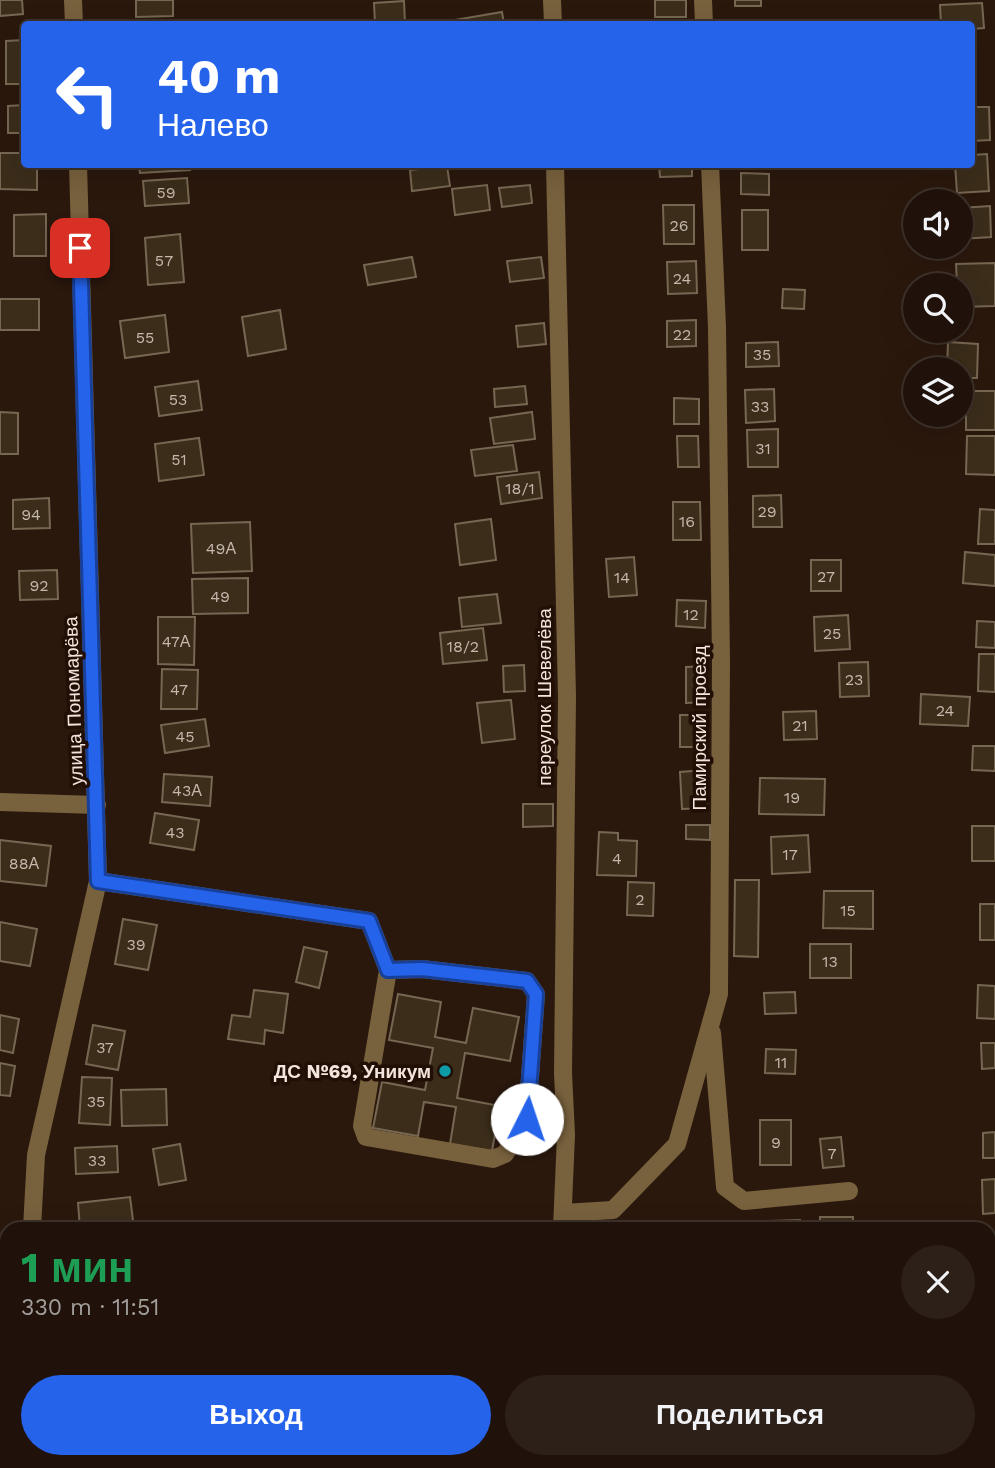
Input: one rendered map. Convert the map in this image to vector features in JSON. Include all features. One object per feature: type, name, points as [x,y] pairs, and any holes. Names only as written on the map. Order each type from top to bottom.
[{"type":"street","points":[[73,0],[74,21]]},
{"type":"street","points":[[552,0],[553,21]]},
{"type":"street","points":[[703,0],[704,21]]},
{"type":"street","name":"улица Пономарёва","points":[[32,1222],[36,1155],[98,881],[78,168]]},
{"type":"street","name":"переулок Шевелёва","points":[[555,168],[566,696],[563,1073],[566,1135],[562,1221]]},
{"type":"street","name":"Памирский проезд","points":[[562,1221],[613,1210],[677,1144],[719,995],[721,662],[718,327],[710,168]]},
{"type":"street","points":[[0,802],[97,806]]},
{"type":"street","points":[[98,881],[369,921],[388,970],[362,1126],[366,1137],[493,1159],[505,1154],[527,1119],[536,994],[527,981],[422,969],[388,970]]},
{"type":"street","points":[[711,1021],[725,1187],[744,1201],[849,1191]]},
{"type":"building","points":[[0,0],[22,0],[23,14],[0,16]]},
{"type":"building","points":[[136,0],[173,0],[173,16],[136,17]]},
{"type":"building","points":[[655,0],[686,0],[686,17],[655,17]]},
{"type":"building","points":[[735,0],[761,0],[761,6],[735,6]]},
{"type":"building","points":[[404,1],[405,21],[375,21],[374,3]]},
{"type":"building","points":[[982,3],[984,28],[975,29],[975,21],[941,21],[940,5]]},
{"type":"building","points":[[502,12],[504,21],[449,21]]},
{"type":"building","points":[[21,40],[21,84],[6,84],[6,41]]},
{"type":"building","points":[[21,105],[21,133],[8,133],[8,106]]},
{"type":"building","points":[[975,107],[989,107],[990,140],[975,141]]},
{"type":"building","points":[[0,153],[21,153],[21,168],[37,168],[37,190],[0,189]]},
{"type":"building","points":[[987,154],[989,191],[957,189],[955,168],[975,168],[975,155]]},
{"type":"building","points":[[139,168],[190,170],[140,173]]},
{"type":"building","points":[[447,168],[450,186],[412,191],[410,170]]},
{"type":"building","points":[[659,168],[692,168],[692,176],[660,177]]},
{"type":"building","points":[[741,173],[769,174],[769,195],[741,194]]},
{"type":"building","points":[[187,178],[189,203],[145,206],[143,181]]},
{"type":"building","points":[[487,185],[490,210],[455,215],[452,189]]},
{"type":"building","points":[[530,185],[532,203],[502,207],[499,188]]},
{"type":"building","points":[[663,205],[694,205],[694,244],[664,244]]},
{"type":"building","points":[[990,206],[991,237],[973,238],[973,207]]},
{"type":"building","points":[[742,210],[768,210],[768,250],[742,250]]},
{"type":"building","points":[[46,214],[46,256],[14,256],[14,215]]},
{"type":"building","points":[[180,234],[184,282],[148,285],[145,238]]},
{"type":"building","points":[[412,257],[416,277],[368,285],[364,265]]},
{"type":"building","points":[[541,257],[544,278],[510,282],[507,261]]},
{"type":"building","points":[[696,261],[697,293],[668,294],[667,262]]},
{"type":"building","points":[[995,263],[995,306],[973,307],[973,273],[956,273],[956,264]]},
{"type":"building","points":[[783,289],[805,290],[804,309],[782,308]]},
{"type":"building","points":[[0,299],[39,299],[39,330],[0,330]]},
{"type":"building","points":[[280,310],[286,349],[248,356],[242,317]]},
{"type":"building","points":[[165,315],[169,352],[125,358],[120,321]]},
{"type":"building","points":[[696,320],[696,346],[667,347],[667,321]]},
{"type":"building","points":[[544,323],[546,344],[518,347],[516,326]]},
{"type":"building","points":[[778,342],[779,366],[746,367],[746,343]]},
{"type":"building","points":[[948,343],[978,344],[977,378],[973,378],[973,357],[947,357]]},
{"type":"building","points":[[198,381],[202,410],[159,416],[155,387]]},
{"type":"building","points":[[525,386],[527,404],[495,407],[494,389]]},
{"type":"building","points":[[774,389],[775,421],[746,423],[745,390]]},
{"type":"building","points":[[973,391],[995,391],[995,430],[966,430],[966,427],[973,427]]},
{"type":"building","points":[[674,398],[699,399],[699,424],[674,424]]},
{"type":"building","points":[[0,412],[18,413],[18,454],[0,454]]},
{"type":"building","points":[[532,412],[535,439],[494,444],[490,418]]},
{"type":"building","points":[[778,429],[778,467],[748,467],[747,430]]},
{"type":"building","points":[[677,436],[698,436],[699,467],[678,467]]},
{"type":"building","points":[[967,436],[995,436],[995,475],[966,474]]},
{"type":"building","points":[[199,438],[204,475],[159,481],[155,444]]},
{"type":"building","points":[[513,445],[517,471],[475,476],[471,450]]},
{"type":"building","points":[[539,472],[542,498],[501,504],[497,477]]},
{"type":"building","points":[[781,495],[782,527],[753,527],[753,496]]},
{"type":"building","points":[[49,498],[50,528],[13,529],[13,500]]},
{"type":"building","points":[[673,502],[700,502],[701,540],[673,540]]},
{"type":"building","points":[[980,509],[995,510],[995,544],[978,544]]},
{"type":"building","points":[[491,519],[496,560],[460,565],[455,524]]},
{"type":"building","points":[[250,522],[252,571],[193,573],[191,524]]},
{"type":"building","points":[[965,552],[995,555],[995,586],[963,583]]},
{"type":"building","points":[[634,557],[637,595],[609,597],[606,559]]},
{"type":"building","points":[[811,560],[841,560],[841,591],[811,591]]},
{"type":"building","points":[[57,570],[58,599],[20,600],[19,571]]},
{"type":"building","points":[[248,578],[248,613],[193,614],[192,579]]},
{"type":"building","points":[[497,594],[501,623],[462,627],[459,598]]},
{"type":"building","points":[[677,600],[706,601],[705,628],[676,626]]},
{"type":"building","points":[[848,615],[850,649],[815,651],[814,617]]},
{"type":"building","points":[[158,617],[195,617],[194,665],[158,664]]},
{"type":"building","points":[[977,621],[995,622],[995,648],[976,647]]},
{"type":"building","points":[[483,628],[487,660],[443,664],[440,633]]},
{"type":"building","points":[[979,654],[995,654],[995,692],[978,691]]},
{"type":"building","points":[[868,662],[869,696],[840,697],[839,663]]},
{"type":"building","points":[[524,665],[525,691],[504,692],[503,666]]},
{"type":"building","points":[[706,666],[707,702],[686,703],[686,667]]},
{"type":"building","points":[[162,669],[198,670],[197,709],[161,709]]},
{"type":"building","points":[[921,694],[970,697],[968,726],[920,724]]},
{"type":"building","points":[[511,700],[515,739],[482,743],[477,703]]},
{"type":"building","points":[[816,711],[817,739],[784,740],[783,712]]},
{"type":"building","points":[[680,715],[707,715],[707,747],[680,747]]},
{"type":"building","points":[[205,719],[209,746],[165,753],[161,725]]},
{"type":"building","points":[[973,746],[995,746],[995,771],[972,770]]},
{"type":"building","points":[[705,770],[707,808],[682,809],[680,772]]},
{"type":"building","points":[[164,774],[212,777],[210,806],[162,802]]},
{"type":"building","points":[[760,778],[825,779],[824,815],[759,814]]},
{"type":"building","points":[[523,804],[553,804],[553,826],[523,827]]},
{"type":"building","points":[[155,813],[199,820],[194,850],[150,843]]},
{"type":"building","points":[[686,825],[710,825],[710,840],[686,839]]},
{"type":"building","points":[[972,826],[995,826],[995,861],[972,861]]},
{"type":"building","points":[[599,832],[618,833],[618,840],[637,841],[636,876],[597,875]]},
{"type":"building","points":[[808,835],[810,872],[772,874],[771,837]]},
{"type":"building","points":[[0,840],[51,846],[46,886],[0,881]]},
{"type":"building","points":[[735,880],[759,880],[758,957],[734,956]]},
{"type":"building","points":[[628,882],[654,883],[653,916],[627,915]]},
{"type":"building","points":[[824,891],[873,891],[873,929],[823,928]]},
{"type":"building","points":[[980,904],[995,904],[995,940],[980,940]]},
{"type":"building","points":[[123,919],[157,925],[148,970],[115,964]]},
{"type":"building","points":[[0,922],[37,929],[30,966],[0,961]]},
{"type":"building","points":[[810,944],[851,944],[851,978],[810,978]]},
{"type":"building","points":[[304,947],[327,952],[319,988],[296,982]]},
{"type":"building","points":[[978,985],[995,986],[995,1019],[977,1018]]},
{"type":"building","points":[[254,990],[288,994],[283,1033],[265,1030],[264,1044],[228,1039],[232,1015],[250,1017]]},
{"type":"building","points":[[795,992],[796,1013],[765,1014],[764,993]]},
{"type":"building","name":"ДС №69, Уникум","points":[[398,994],[441,1002],[435,1037],[466,1043],[473,1008],[519,1017],[510,1061],[465,1053],[457,1098],[500,1106],[492,1151],[450,1144],[456,1107],[424,1102],[418,1136],[373,1128],[382,1082],[425,1090],[433,1048],[389,1040]]},
{"type":"building","points":[[0,1015],[19,1019],[13,1053],[0,1050]]},
{"type":"building","points":[[93,1025],[125,1031],[118,1070],[86,1064]]},
{"type":"building","points":[[981,1043],[995,1043],[995,1068],[982,1069]]},
{"type":"building","points":[[766,1049],[796,1050],[795,1074],[765,1073]]},
{"type":"building","points":[[0,1063],[15,1066],[10,1096],[0,1095]]},
{"type":"building","points":[[82,1077],[112,1078],[110,1125],[79,1123]]},
{"type":"building","points":[[166,1089],[167,1125],[122,1126],[121,1090]]},
{"type":"building","points":[[760,1120],[791,1120],[791,1165],[760,1165]]},
{"type":"building","points":[[995,1132],[995,1158],[983,1158],[983,1133]]},
{"type":"building","points":[[841,1137],[844,1166],[823,1168],[820,1139]]},
{"type":"building","points":[[180,1144],[186,1180],[159,1185],[153,1149]]},
{"type":"building","points":[[117,1146],[118,1172],[76,1174],[75,1148]]},
{"type":"building","points":[[995,1179],[995,1213],[983,1214],[982,1180]]},
{"type":"building","points":[[130,1197],[133,1222],[80,1222],[78,1203]]},
{"type":"building","points":[[820,1217],[853,1217],[853,1222],[820,1222]]},
{"type":"building","points":[[800,1220],[800,1222],[770,1222]]},
{"type":"place","name":"ДС №69, Уникум","points":[[445,1071]]},
{"type":"route","points":[[80,248],[98,881],[369,921],[388,970],[422,969],[527,981],[536,994],[527,1119]]}]
